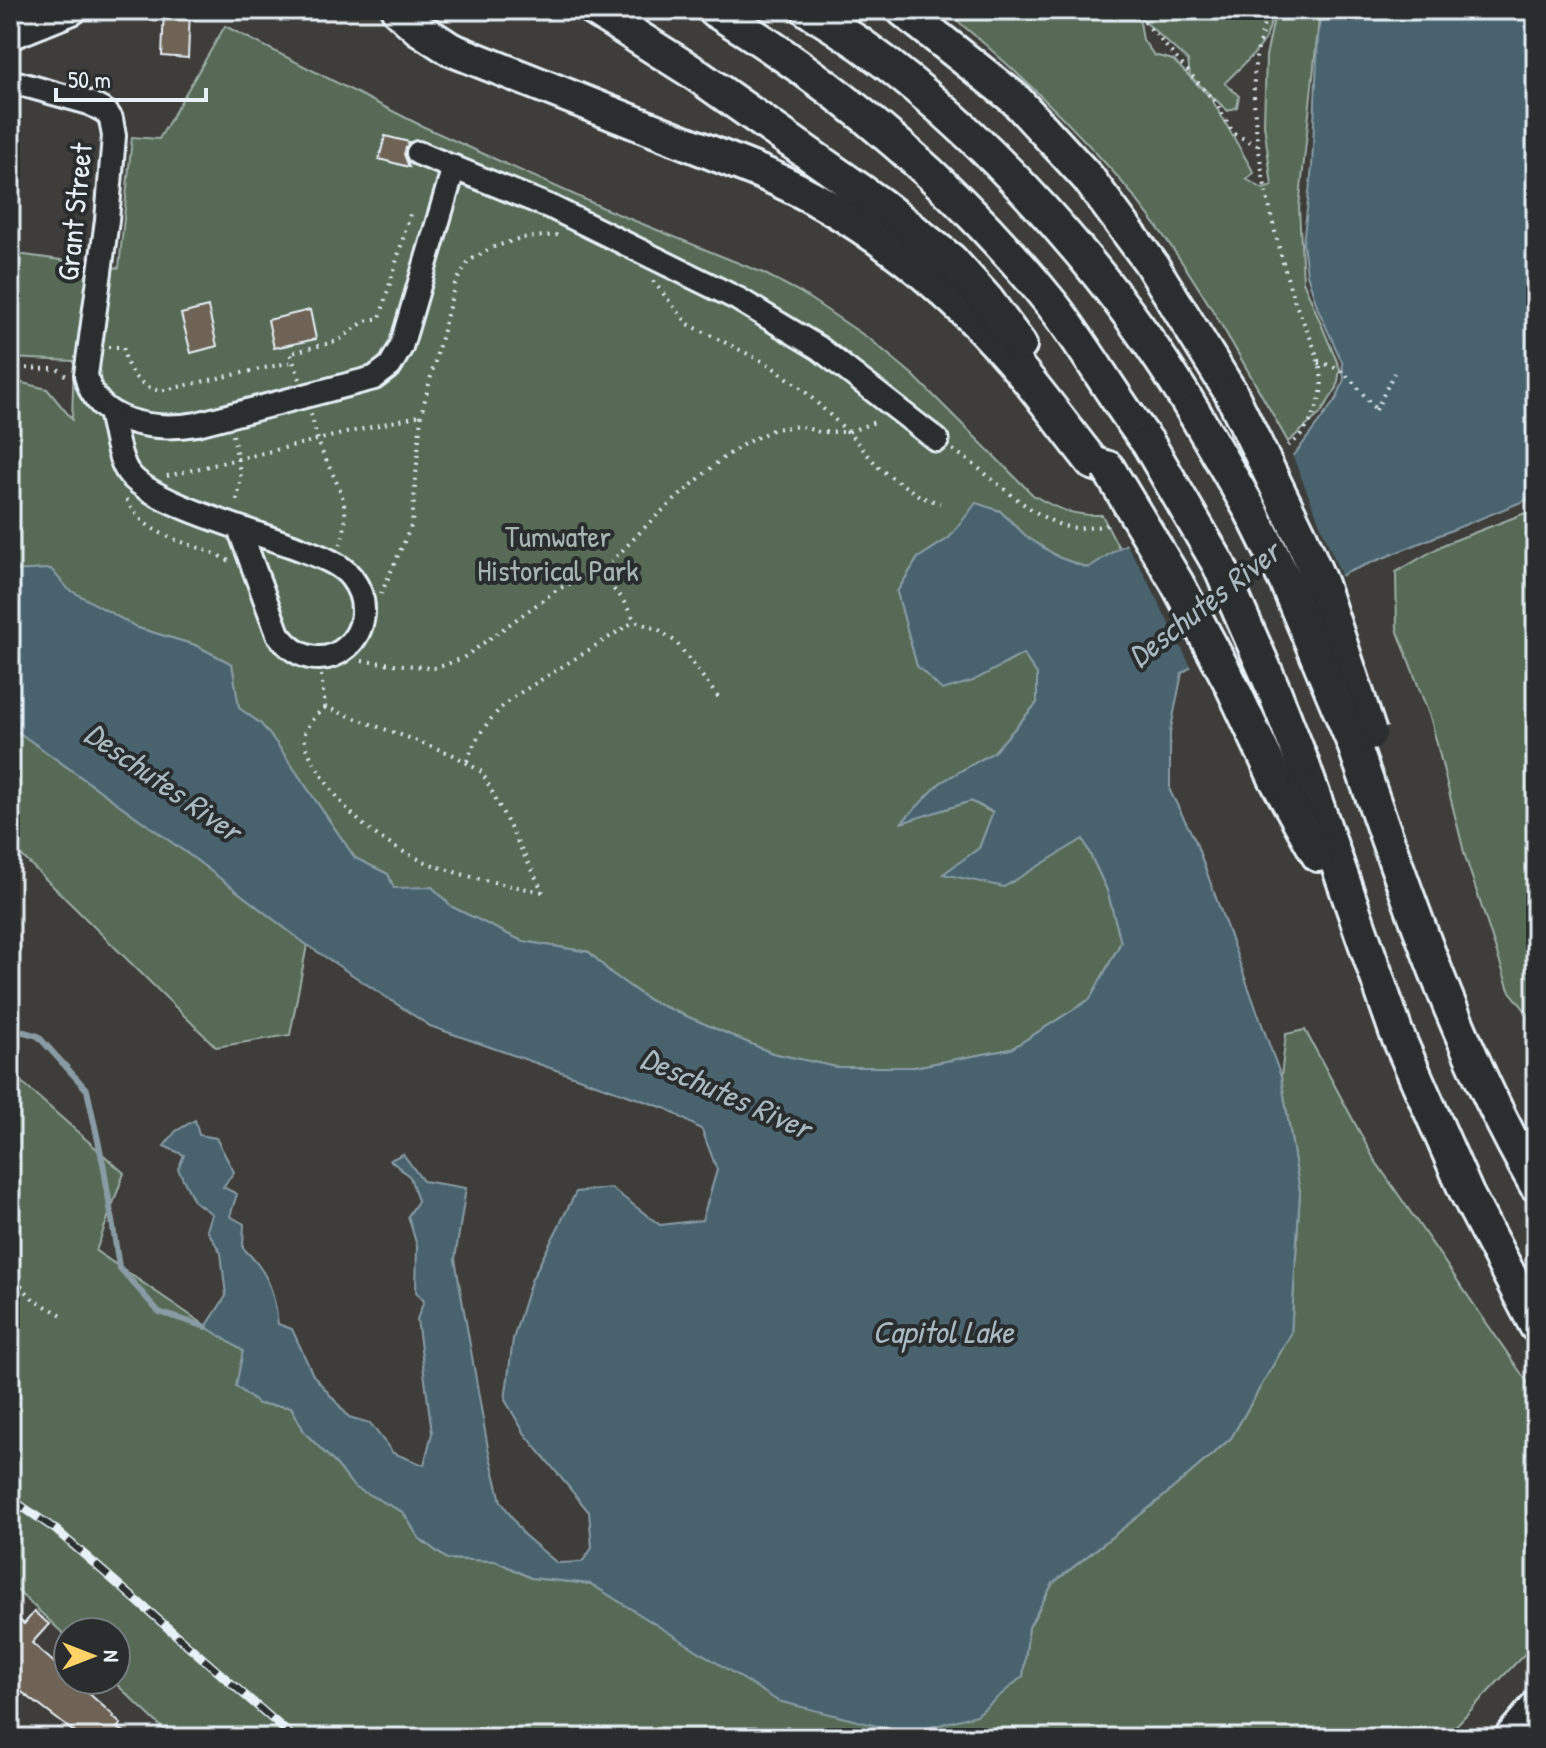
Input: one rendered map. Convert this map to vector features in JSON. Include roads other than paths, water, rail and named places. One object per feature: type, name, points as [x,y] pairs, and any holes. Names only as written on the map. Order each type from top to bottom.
[{"type":"highway","points":[[398,10],[418,28],[450,49],[760,172],[793,186],[843,214],[956,304],[1024,375],[1093,463],[1108,468]]},
{"type":"highway","points":[[595,10],[691,71],[880,204],[951,260],[987,300],[1051,385],[1108,468],[1177,583],[1229,680],[1289,770],[1359,928],[1396,1032],[1432,1118],[1467,1194],[1536,1326]]},
{"type":"highway","points":[[714,10],[771,46],[852,106],[948,191],[1007,252],[1055,309],[1148,443],[1219,565],[1268,675],[1289,770]]},
{"type":"highway","points":[[808,10],[848,34],[969,135],[1077,250],[1127,312],[1172,376],[1251,511],[1362,738]]},
{"type":"highway","points":[[903,10],[1015,99],[1088,178],[1150,262],[1231,393],[1301,537],[1325,598],[1414,915],[1463,1039],[1503,1125],[1536,1185]]},
{"type":"main road","points":[[10,35],[72,10]]},
{"type":"main road","points":[[1508,1738],[1536,1705]]},
{"type":"lane","name":"Grant Street","points":[[10,81],[101,108],[114,127],[107,220],[86,375],[90,391],[110,412],[127,470],[140,486],[237,518],[327,560],[350,575],[364,613],[359,631],[347,647],[330,656],[315,659],[300,655],[287,646],[278,634],[237,518]]},
{"type":"lane","points":[[418,153],[553,208],[738,299],[819,348],[937,440]]},
{"type":"lane","points":[[110,412],[145,424],[183,426],[374,378],[390,366],[401,347],[454,167]]},
{"type":"water","name":"Capitol Lake","points":[[1322,10],[1536,10],[1536,496],[1346,573],[1182,673],[1170,733],[1170,791],[1195,840],[1281,1077],[1300,1192],[1291,1334],[1231,1438],[1164,1496],[1053,1583],[1029,1627],[1023,1676],[977,1715],[927,1728],[885,1728],[778,1701],[591,1584],[531,1578],[496,1561],[447,1559],[419,1538],[403,1512],[354,1487],[305,1433],[291,1407],[258,1404],[236,1386],[243,1351],[206,1327],[226,1296],[221,1253],[207,1230],[212,1214],[194,1201],[178,1169],[184,1155],[164,1146],[176,1131],[195,1120],[199,1135],[216,1138],[234,1172],[223,1187],[237,1194],[230,1216],[244,1224],[243,1248],[268,1282],[278,1324],[292,1329],[313,1375],[349,1417],[370,1423],[393,1453],[424,1465],[432,1433],[417,1319],[424,1301],[416,1292],[417,1246],[408,1216],[418,1201],[410,1177],[390,1160],[403,1154],[423,1181],[466,1188],[455,1259],[488,1448],[501,1501],[524,1535],[557,1563],[582,1562],[592,1548],[589,1512],[525,1434],[505,1400],[513,1339],[531,1281],[576,1192],[611,1188],[660,1225],[702,1220],[717,1170],[702,1130],[667,1109],[430,1026],[307,945],[195,859],[10,726],[10,571],[51,569],[68,589],[138,628],[195,645],[232,664],[239,708],[261,724],[277,744],[355,858],[388,874],[394,888],[432,887],[452,907],[522,941],[589,952],[611,973],[649,1000],[772,1053],[836,1067],[914,1067],[1011,1049],[1090,999],[1121,942],[1107,890],[1083,839],[1004,887],[943,874],[979,848],[993,812],[971,801],[901,823],[940,783],[994,752],[1037,703],[1037,674],[1023,654],[973,681],[942,690],[917,666],[897,592],[918,558],[949,538],[976,503],[1000,511],[1027,537],[1060,558],[1088,568],[1119,548],[1295,454],[1337,398],[1344,379],[1342,362],[1318,309],[1307,274],[1303,243],[1312,167]]},
{"type":"waterway","points":[[10,1028],[38,1036],[87,1090],[104,1168],[119,1267],[159,1312],[206,1327]]},
{"type":"railway","points":[[10,1498],[56,1530],[294,1738]]},
{"type":"park label","name":"Tumwater Historical Park","points":[[558,554]]},
{"type":"water label","name":"Deschutes River","points":[[1204,604]]},
{"type":"water label","name":"Deschutes River","points":[[163,782]]},
{"type":"water label","name":"Deschutes River","points":[[726,1093]]}]
